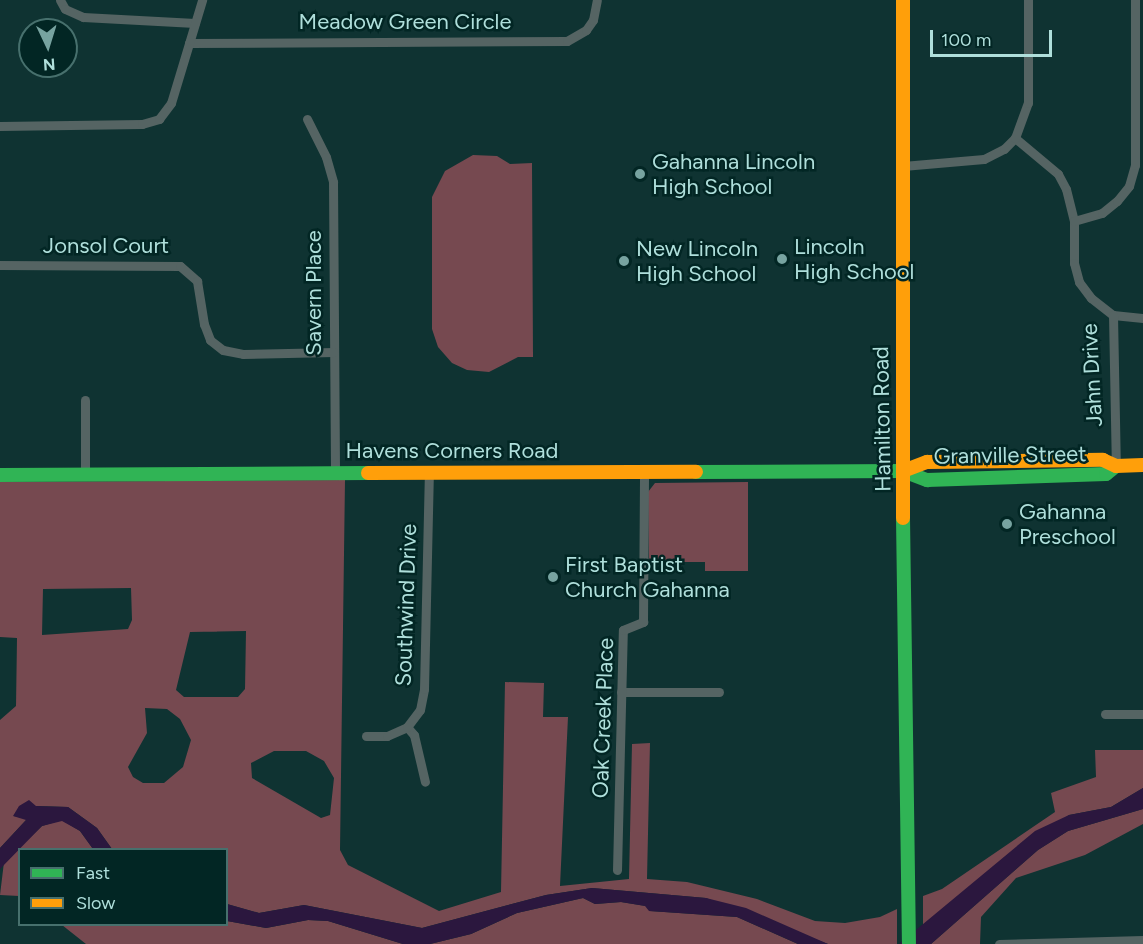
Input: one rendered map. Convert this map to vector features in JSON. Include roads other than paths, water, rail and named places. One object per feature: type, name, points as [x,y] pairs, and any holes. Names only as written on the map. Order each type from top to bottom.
[{"type":"main road","name":"Hamilton Road","points":[[903,0],[903,471],[908,837],[915,944]]},
{"type":"main road","name":"Granville Street","points":[[903,471],[927,462],[1103,460],[1116,466],[1143,465]]},
{"type":"main road","name":"Havens Corners Road","points":[[0,475],[903,471]]},
{"type":"main road","name":"Hamilton Road","points":[[909,944],[911,897]]},
{"type":"street","points":[[60,0],[65,9],[83,17],[195,22]]},
{"type":"street","points":[[0,126],[142,124],[159,119],[171,103],[202,0]]},
{"type":"street","name":"Meadow Green Circle","points":[[189,43],[567,41],[586,30],[593,20],[597,0]]},
{"type":"street","points":[[903,166],[984,159],[1004,149],[1015,138],[1028,103],[1028,0]]},
{"type":"street","points":[[1074,221],[1102,213],[1117,201],[1132,176],[1137,151],[1135,0]]},
{"type":"street","name":"Savern Place","points":[[307,119],[326,157],[333,182],[334,473]]},
{"type":"street","name":"Jahn Drive","points":[[1015,138],[1058,174],[1071,203],[1074,221],[1074,263],[1080,282],[1091,298],[1113,315],[1116,466]]},
{"type":"street","name":"Jonsol Court","points":[[0,265],[180,266],[197,281],[204,324],[210,340],[223,350],[243,354],[334,352]]},
{"type":"street","points":[[1113,315],[1143,318]]},
{"type":"street","points":[[85,400],[85,474]]},
{"type":"street","name":"Oak Creek Place","points":[[617,870],[623,630],[643,622],[644,472]]},
{"type":"street","name":"Southwind Drive","points":[[407,727],[420,710],[424,688],[429,473]]},
{"type":"street","points":[[621,692],[718,692]]},
{"type":"street","points":[[1105,714],[1143,714]]},
{"type":"street","points":[[366,736],[387,736],[407,727],[414,735],[425,782]]},
{"type":"street","points":[[999,944],[1143,940]]},
{"type":"place","name":"Gahanna Lincoln High School","points":[[640,174]]},
{"type":"place","name":"Lincoln High School","points":[[782,259]]},
{"type":"place","name":"New Lincoln High School","points":[[624,261]]},
{"type":"place","name":"Gahanna Preschool","points":[[1007,524]]},
{"type":"place","name":"First Baptist Church Gahanna","points":[[553,577]]}]
